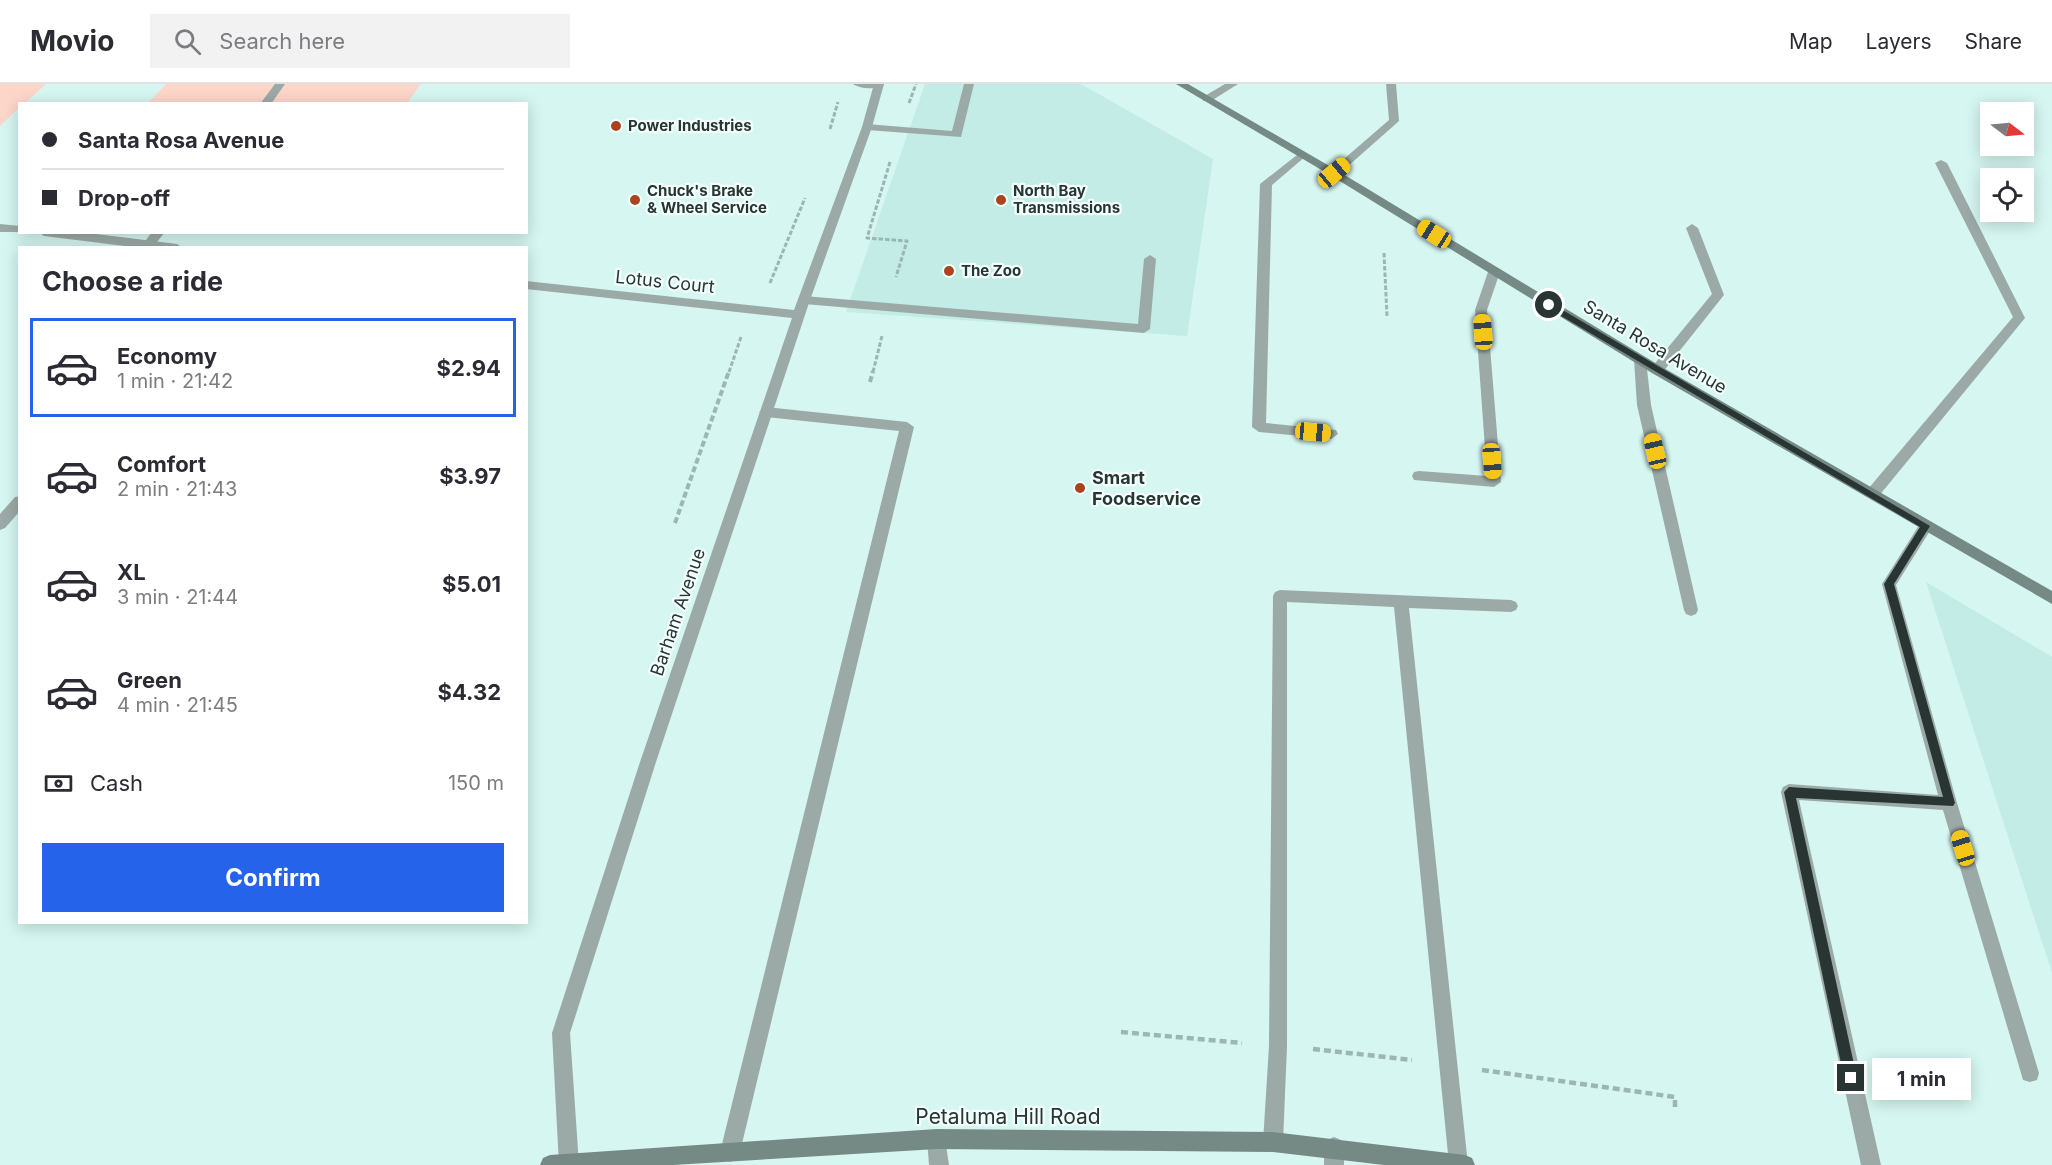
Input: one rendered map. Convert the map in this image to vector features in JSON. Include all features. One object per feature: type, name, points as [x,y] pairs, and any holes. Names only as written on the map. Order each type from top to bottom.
[{"type":"main road","name":"Santa Rosa Avenue","points":[[1181,84],[1334,173],[1640,360],[2052,598]]},
{"type":"main road","name":"Petaluma Hill Road","points":[[563,1164],[937,1139],[1273,1142],[1334,1156],[1465,1165]]},
{"type":"street","points":[[266,102],[280,84]]},
{"type":"street","points":[[858,84],[879,85]]},
{"type":"street","points":[[867,128],[957,135],[969,84]]},
{"type":"street","points":[[1207,99],[1233,84]]},
{"type":"street","points":[[1334,173],[1394,121],[1391,84]]},
{"type":"street","name":"Barham Avenue","points":[[563,1164],[561,1033],[648,762],[802,307],[867,128],[879,85]]},
{"type":"street","points":[[1302,154],[1266,184],[1258,427],[1331,434]]},
{"type":"street","points":[[1873,493],[1922,430],[1955,396],[2019,318],[1941,163]]},
{"type":"street","points":[[0,228],[18,230]]},
{"type":"street","points":[[1657,370],[1718,295],[1692,228]]},
{"type":"street","points":[[62,234],[163,246]]},
{"type":"street","points":[[149,244],[157,234]]},
{"type":"street","name":"Lotus Court","points":[[528,285],[758,310],[802,307],[1144,329],[1150,259]]},
{"type":"street","points":[[1419,476],[1494,482],[1481,310],[1494,272]]},
{"type":"street","points":[[1640,360],[1644,405],[1691,610]]},
{"type":"street","points":[[730,1152],[907,427],[766,412]]},
{"type":"street","points":[[0,524],[18,503]]},
{"type":"street","points":[[1926,526],[1889,584],[1950,803],[2030,1074]]},
{"type":"street","points":[[1273,1142],[1278,1046],[1280,596],[1511,606]]},
{"type":"street","points":[[1401,601],[1459,1164]]},
{"type":"street","points":[[1871,1165],[1789,792],[1950,803]]},
{"type":"street","points":[[937,1139],[939,1165]]},
{"type":"path","points":[[893,286],[906,241],[867,238],[916,84]]},
{"type":"path","points":[[831,129],[840,95]]},
{"type":"path","points":[[675,523],[739,340],[758,310],[806,194]]},
{"type":"path","points":[[1384,253],[1387,316]]},
{"type":"path","points":[[870,382],[885,325]]},
{"type":"path","points":[[1121,1032],[1351,1052],[1448,1065],[1675,1097],[1675,1107]]},
{"type":"shaded area","points":[[0,84],[46,84],[26,102],[18,102],[18,109],[0,126]]},
{"type":"shaded area","points":[[166,84],[421,84],[408,102],[149,102]]},
{"type":"shaded area","points":[[925,84],[1081,84],[1213,159],[1187,336],[846,312]]},
{"type":"shaded area","points":[[1926,582],[2052,657],[2052,973]]},
{"type":"place","name":"Power Industries","points":[[616,126]]},
{"type":"place","name":"Chuck's Brake & Wheel Service","points":[[635,200]]},
{"type":"place","name":"North Bay Transmissions","points":[[1001,200]]},
{"type":"place","name":"The Zoo","points":[[949,271]]},
{"type":"place","name":"Smart Foodservice","points":[[1080,488]]},
{"type":"route","points":[[1549,305],[1926,526],[1889,584],[1950,803],[1789,792],[1851,1078]]}]
